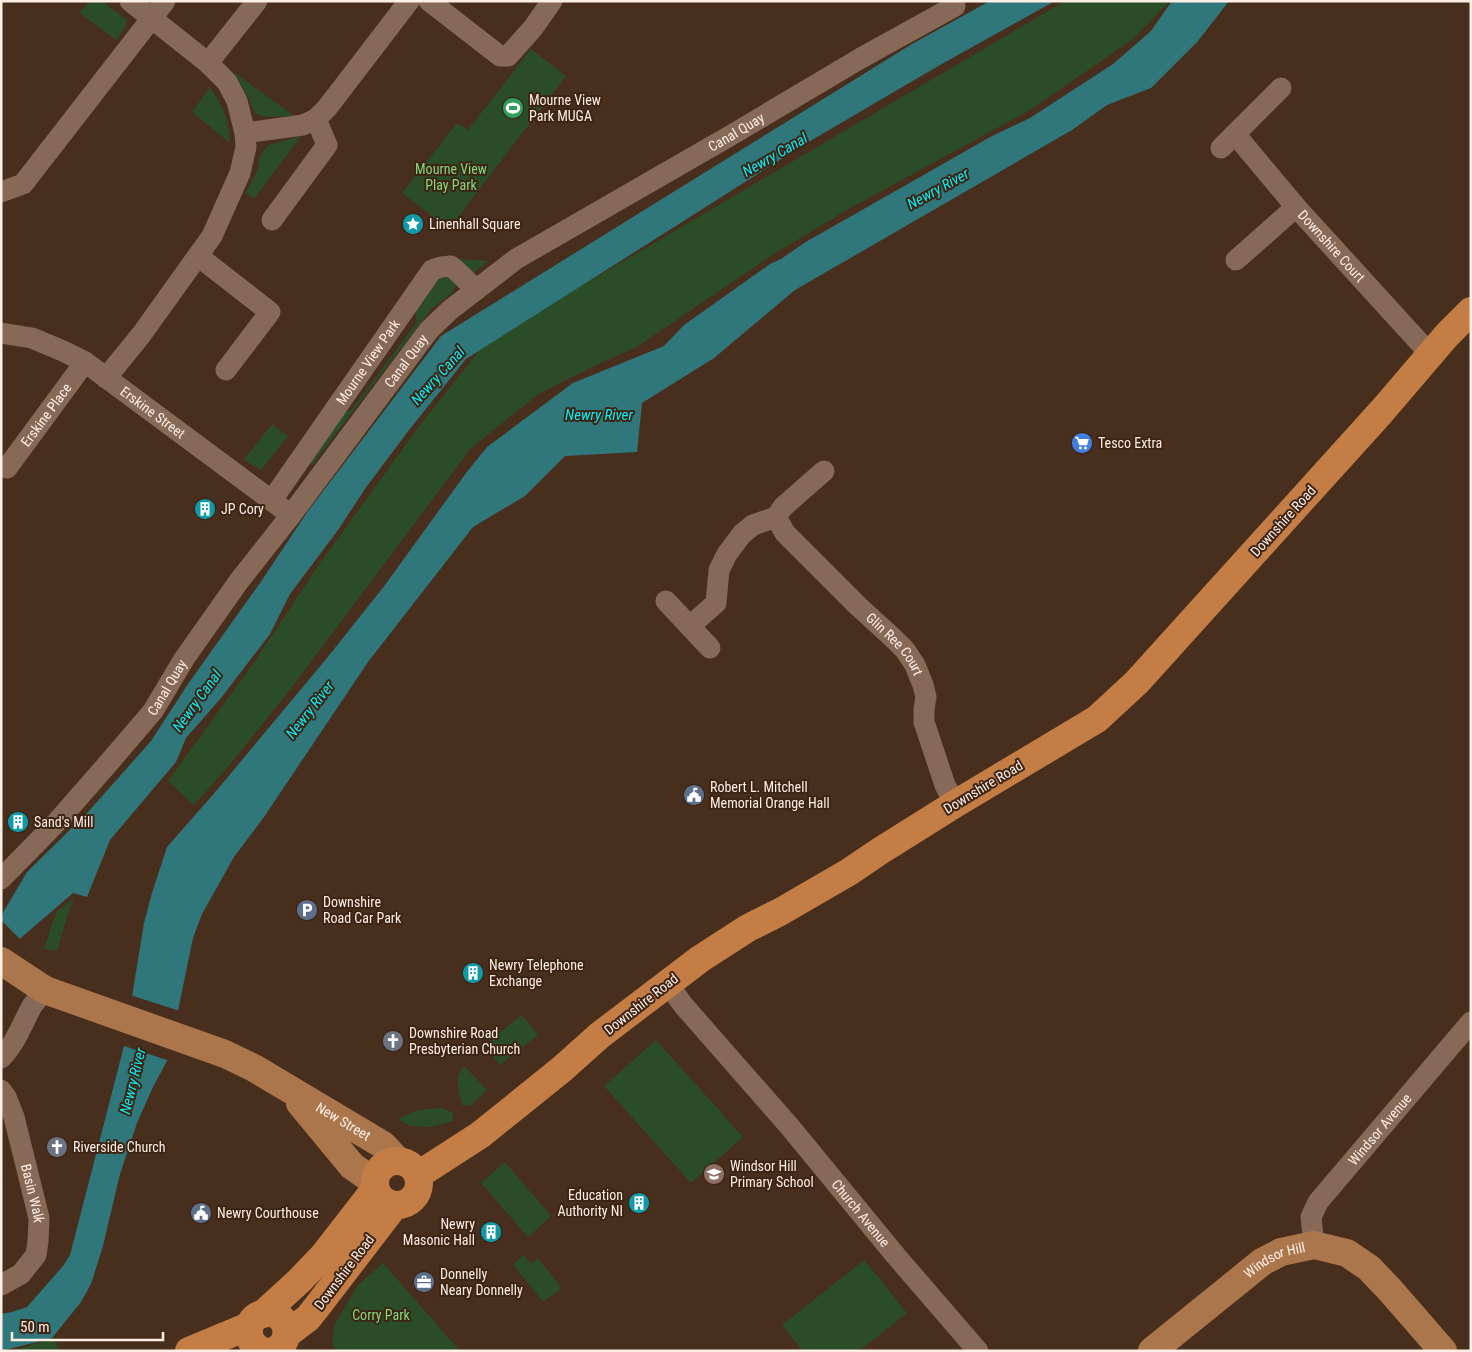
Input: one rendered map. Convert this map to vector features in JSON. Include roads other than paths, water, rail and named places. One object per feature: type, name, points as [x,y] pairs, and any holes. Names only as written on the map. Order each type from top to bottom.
[{"type":"highway","name":"Downshire Road","points":[[408,1168],[480,1135],[562,1069],[600,1035],[700,959],[748,928],[842,876],[955,804],[1097,719],[1137,682],[1382,411],[1430,354],[1470,314]]},
{"type":"highway","name":"Downshire Road","points":[[390,1162],[408,1168],[419,1184],[414,1197],[402,1204],[382,1192],[376,1175],[384,1165],[390,1162]]},
{"type":"highway","name":"Downshire Road","points":[[189,1351],[268,1341],[299,1281],[382,1192]]},
{"type":"main road","points":[[2,962],[45,990]]},
{"type":"main road","name":"New Street","points":[[45,990],[225,1054],[254,1068],[382,1145],[408,1168]]},
{"type":"main road","name":"New Street","points":[[286,1087],[352,1166],[382,1192]]},
{"type":"main road","name":"Windsor Hill","points":[[1152,1351],[1262,1262],[1281,1252],[1314,1246],[1347,1253],[1369,1268],[1443,1351]]},
{"type":"street","points":[[106,378],[141,335],[212,236],[240,173],[246,147],[245,132],[237,101],[227,82],[208,63],[130,1]]},
{"type":"street","points":[[1,192],[23,184],[165,1]]},
{"type":"street","points":[[208,63],[257,1]]},
{"type":"street","points":[[245,132],[303,125],[316,120],[409,1]]},
{"type":"street","points":[[429,1],[500,56],[508,56],[533,28],[552,1]]},
{"type":"street","name":"Canal Quay","points":[[1,879],[69,808],[152,711],[184,659],[239,582],[291,516],[429,330],[450,310],[516,259],[861,58],[955,6]]},
{"type":"street","name":"Downshire Court","points":[[1281,88],[1228,141],[1296,207],[1430,354]]},
{"type":"street","points":[[272,220],[327,145],[316,120]]},
{"type":"street","points":[[1236,260],[1296,207]]},
{"type":"street","points":[[198,256],[270,312],[226,370]]},
{"type":"street","name":"Mourne View Park","points":[[272,500],[432,270],[451,266],[476,290]]},
{"type":"street","name":"Erskine Street","points":[[1,333],[32,338],[85,362],[291,516]]},
{"type":"street","name":"Erskine Place","points":[[7,468],[85,362]]},
{"type":"street","points":[[690,626],[716,603],[719,570],[727,554],[742,534],[753,525],[776,517],[783,507],[824,470]]},
{"type":"street","name":"Glin Ree Court","points":[[776,517],[785,533],[905,650],[915,665],[924,685],[926,698],[924,722],[945,785],[955,804]]},
{"type":"street","points":[[666,601],[710,648]]},
{"type":"street","name":"Church Avenue","points":[[667,984],[978,1351]]},
{"type":"street","points":[[1,1058],[9,1050],[34,1003],[45,990]]},
{"type":"street","name":"Windsor Avenue","points":[[1314,1246],[1311,1217],[1318,1202],[1471,1022]]},
{"type":"street","name":"Basin Walk","points":[[1,1090],[6,1096],[14,1117],[39,1218],[36,1256],[21,1274],[1,1285]]},
{"type":"water","name":"Newry Canal","points":[[990,1],[1055,1],[940,65],[805,144],[466,359],[367,486],[338,530],[290,594],[270,634],[221,698],[186,738],[176,762],[110,840],[87,897],[73,893],[23,936],[1,958],[1,916],[27,872],[88,812],[151,741],[188,684],[260,583],[308,511],[441,336],[912,44]]},
{"type":"water","name":"Newry River","points":[[1172,1],[1229,1],[1198,41],[1151,88],[1107,105],[1072,130],[795,290],[714,358],[642,403],[637,452],[565,456],[525,496],[473,527],[368,662],[264,817],[234,857],[202,914],[193,938],[168,1059],[137,1123],[120,1174],[103,1246],[91,1284],[81,1302],[52,1338],[1,1351],[1,1314],[27,1307],[63,1266],[70,1255],[124,1046],[144,923],[167,847],[327,658],[385,585],[487,447],[573,383],[664,346],[684,325],[770,264],[992,136],[1030,118],[1113,64],[1151,31]]},
{"type":"place","name":"Mourne View Park MUGA","points":[[513,108]]},
{"type":"place","name":"Linenhall Square","points":[[413,224]]},
{"type":"place","name":"Tesco Extra","points":[[1082,443]]},
{"type":"place","name":"JP Cory","points":[[205,509]]},
{"type":"place","name":"Robert L. Mitchell Memorial Orange Hall","points":[[694,795]]},
{"type":"place","name":"Sand's Mill","points":[[18,822]]},
{"type":"place","name":"Downshire Road Car Park","points":[[307,910]]},
{"type":"place","name":"Newry Telephone Exchange","points":[[473,973]]},
{"type":"place","name":"Downshire Road Presbyterian Church","points":[[393,1041]]},
{"type":"place","name":"Riverside Church","points":[[57,1147]]},
{"type":"place","name":"Windsor Hill Primary School","points":[[714,1174]]},
{"type":"place","name":"Education Authority NI","points":[[639,1203]]},
{"type":"place","name":"Newry Courthouse","points":[[201,1213]]},
{"type":"place","name":"Newry Masonic Hall","points":[[491,1232]]},
{"type":"place","name":"Donnelly Neary Donnelly","points":[[424,1282]]},
{"type":"park label","name":"Mourne View Play Park","points":[[451,177]]},
{"type":"park label","name":"Corry Park","points":[[381,1315]]}]
